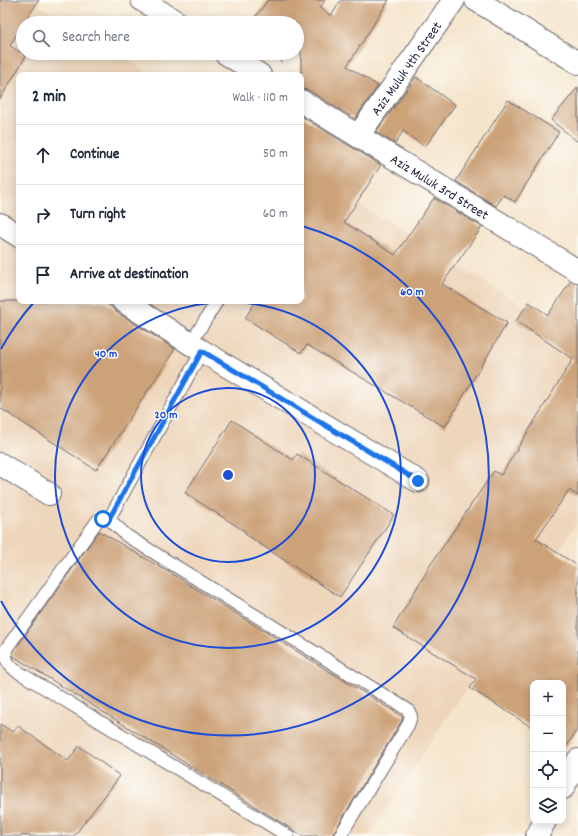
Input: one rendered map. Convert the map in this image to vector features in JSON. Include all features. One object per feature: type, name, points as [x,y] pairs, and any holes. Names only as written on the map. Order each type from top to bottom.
[{"type":"street","points":[[142,0],[167,16]]},
{"type":"street","name":"Aziz Muluk 4th Street","points":[[358,136],[454,0]]},
{"type":"street","points":[[476,0],[578,63]]},
{"type":"street","points":[[236,60],[255,72]]},
{"type":"street","name":"Aziz Muluk 3rd Street","points":[[304,104],[578,272]]},
{"type":"street","points":[[0,224],[16,234]]},
{"type":"street","points":[[129,304],[418,481]]},
{"type":"street","points":[[0,464],[49,494]]},
{"type":"street","points":[[566,782],[578,760]]},
{"type":"street","points":[[537,836],[543,824]]},
{"type":"lane","points":[[109,519],[197,347],[215,304]]},
{"type":"lane","points":[[288,836],[15,670],[8,664],[5,657],[6,648],[96,523],[103,519],[109,519],[127,536],[408,710],[411,716],[408,725],[340,836]]},
{"type":"shaded area","points":[[0,0],[31,0],[57,16],[16,16],[16,60],[127,60],[147,72],[16,72],[16,304],[304,304],[304,170],[578,340],[578,521],[368,836],[0,836]]},
{"type":"building","points":[[0,0],[39,0],[29,16],[16,16],[16,35],[10,46],[16,50],[16,60],[24,60],[0,99]]},
{"type":"building","points":[[268,0],[325,0],[320,8],[331,16],[341,0],[389,0],[347,66],[378,86],[355,119],[308,90],[304,89],[304,72],[301,72],[301,60],[304,60],[304,16],[256,16]]},
{"type":"building","points":[[416,77],[455,105],[425,147],[403,131],[395,144],[376,132]]},
{"type":"building","points":[[578,87],[578,142],[551,120]]},
{"type":"building","points":[[508,100],[559,132],[515,202],[504,195],[496,206],[456,181]]},
{"type":"building","points":[[304,118],[381,165],[344,222],[395,255],[434,198],[482,227],[442,284],[507,323],[445,427],[307,345],[301,353],[245,318],[254,304],[304,304]]},
{"type":"building","points":[[571,281],[578,283],[578,496],[569,490],[536,539],[578,566],[578,728],[566,747],[566,680],[530,680],[530,726],[470,688],[476,679],[393,628],[431,564],[494,471],[501,475],[573,359],[516,321],[529,302],[548,315]]},
{"type":"building","points":[[0,301],[16,301],[16,304],[107,304],[116,312],[175,349],[96,470],[0,408]]},
{"type":"building","points":[[232,420],[293,460],[297,454],[394,515],[340,597],[245,534],[246,532],[185,493]]},
{"type":"building","points":[[99,531],[172,574],[403,717],[333,836],[303,836],[13,656],[13,652]]},
{"type":"building","points":[[0,724],[13,732],[18,726],[68,761],[79,746],[120,776],[74,836],[0,836]]},
{"type":"route","points":[[103,519],[109,519],[202,351],[418,481]]}]
